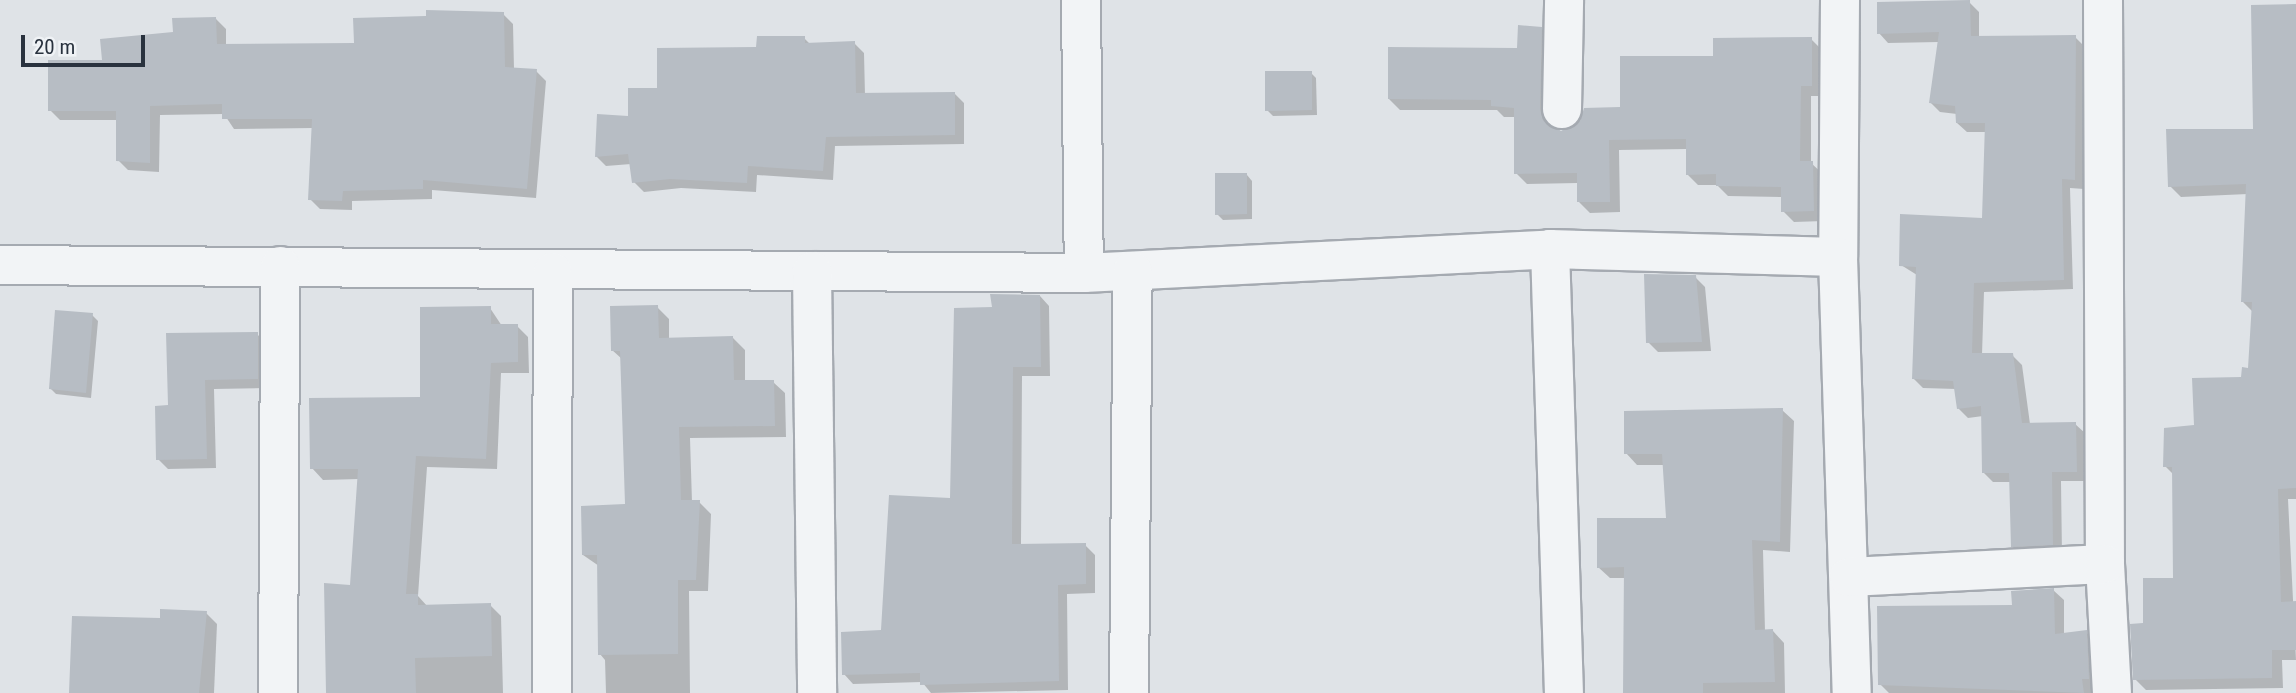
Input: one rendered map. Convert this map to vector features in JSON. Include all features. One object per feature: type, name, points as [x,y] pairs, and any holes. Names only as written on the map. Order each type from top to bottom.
[{"type":"street","points":[[1082,0],[1084,273]]},
{"type":"street","points":[[1562,109],[1564,0]]},
{"type":"street","points":[[1840,0],[1838,257],[1852,693]]},
{"type":"street","points":[[2103,0],[2105,564],[2112,693]]},
{"type":"street","points":[[0,265],[280,266],[553,272],[1084,273],[1550,249],[1838,257]]},
{"type":"street","points":[[1550,249],[1564,693]]},
{"type":"street","points":[[278,693],[280,266]]},
{"type":"street","points":[[812,271],[817,693]]},
{"type":"street","points":[[1129,693],[1133,271]]},
{"type":"street","points":[[552,693],[553,272]]},
{"type":"street","points":[[1849,578],[2105,564]]},
{"type":"building","points":[[1970,0],[1971,36],[2076,35],[2075,180],[2062,179],[2064,280],[1974,283],[1972,353],[2013,353],[2022,423],[2076,422],[2077,472],[2052,472],[2053,545],[2011,547],[2009,473],[1982,473],[1981,406],[1957,409],[1953,381],[1912,379],[1916,267],[1899,266],[1900,214],[1982,218],[1985,123],[1956,123],[1955,106],[1929,103],[1939,32],[1877,34],[1877,2]]},
{"type":"building","points":[[2296,4],[2296,488],[2278,489],[2281,602],[2296,601],[2296,650],[2272,650],[2272,678],[2133,680],[2130,624],[2143,623],[2143,578],[2173,578],[2172,467],[2163,467],[2164,428],[2194,425],[2192,378],[2241,377],[2242,367],[2248,368],[2252,302],[2241,302],[2246,184],[2168,187],[2166,129],[2253,129],[2251,5]]},
{"type":"building","points":[[426,10],[504,12],[505,67],[537,69],[527,189],[423,180],[423,189],[343,191],[342,201],[308,200],[312,119],[222,119],[222,104],[150,106],[150,163],[116,161],[116,111],[48,111],[48,60],[102,60],[100,39],[173,32],[172,18],[216,17],[217,44],[354,43],[353,18],[426,16]]},
{"type":"building","points":[[1518,25],[1542,27],[1540,109],[1543,120],[1561,131],[1580,121],[1584,108],[1620,107],[1620,56],[1713,56],[1713,38],[1812,37],[1812,86],[1801,86],[1800,161],[1813,161],[1814,211],[1781,212],[1781,187],[1716,186],[1716,174],[1686,175],[1686,139],[1609,140],[1610,202],[1577,202],[1577,173],[1514,174],[1514,108],[1491,106],[1491,100],[1388,99],[1388,47],[1517,48]]},
{"type":"building","points":[[757,36],[805,36],[805,43],[855,41],[856,93],[955,92],[955,135],[826,137],[823,171],[748,166],[747,183],[670,179],[632,183],[628,154],[595,157],[597,114],[628,116],[628,88],[657,88],[657,48],[756,47]]},
{"type":"building","points":[[1265,71],[1312,71],[1312,110],[1265,111]]},
{"type":"building","points":[[1215,173],[1247,173],[1247,214],[1215,215]]},
{"type":"building","points":[[1644,274],[1696,275],[1702,342],[1646,343]]},
{"type":"building","points":[[990,294],[1040,295],[1041,367],[1013,367],[1012,544],[1086,543],[1086,584],[1058,585],[1059,681],[920,685],[920,673],[842,675],[841,632],[881,630],[889,495],[950,498],[954,308],[992,307]]},
{"type":"building","points":[[658,305],[659,338],[733,336],[734,380],[774,380],[775,426],[679,427],[681,500],[700,500],[696,580],[678,580],[678,654],[598,655],[597,555],[582,555],[581,506],[625,504],[620,351],[611,351],[610,306]]},
{"type":"building","points":[[491,306],[491,324],[518,324],[518,362],[491,363],[486,459],[416,456],[406,594],[418,594],[418,605],[491,603],[492,656],[415,658],[416,693],[326,693],[324,583],[350,585],[358,469],[310,469],[309,398],[420,397],[420,307]]},
{"type":"building","points":[[55,310],[93,313],[86,393],[49,389]]},
{"type":"building","points":[[258,332],[258,379],[205,380],[207,459],[156,460],[155,406],[168,405],[166,333]]},
{"type":"building","points":[[1783,408],[1780,542],[1752,540],[1755,630],[1773,629],[1775,682],[1703,683],[1703,693],[1623,693],[1624,567],[1597,568],[1597,518],[1666,518],[1662,454],[1624,454],[1624,411]]},
{"type":"building","points":[[2054,588],[2055,634],[2087,630],[2089,679],[2082,679],[2084,693],[1878,685],[1877,606],[2012,605],[2011,591]]},
{"type":"building","points":[[160,609],[207,611],[199,693],[69,693],[72,616],[160,618]]}]
